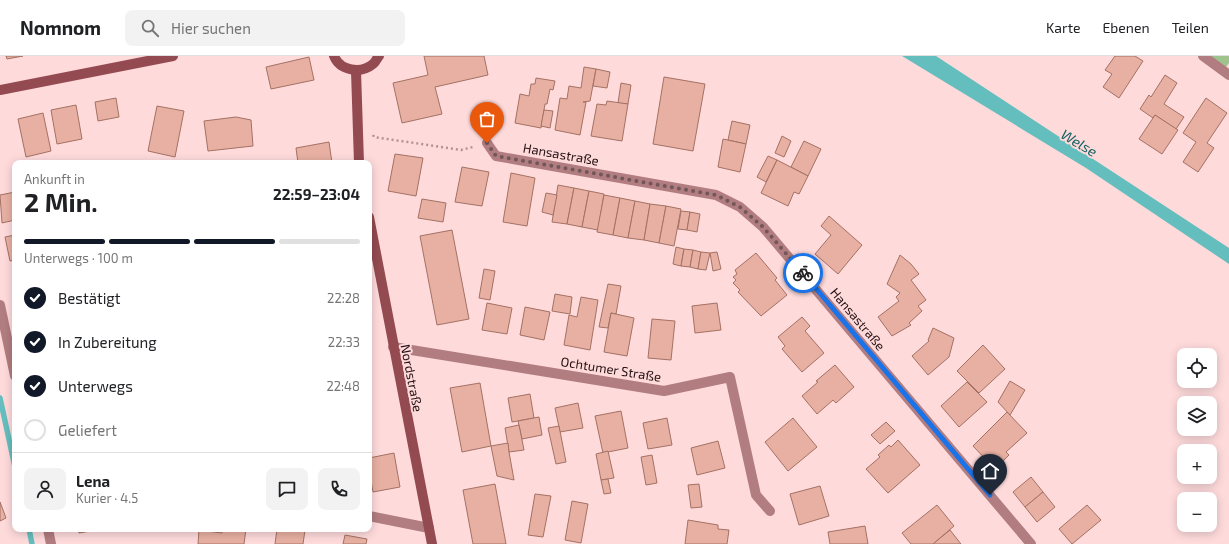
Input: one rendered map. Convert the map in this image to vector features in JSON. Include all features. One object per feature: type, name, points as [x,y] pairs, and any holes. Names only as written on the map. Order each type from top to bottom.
[{"type":"street","points":[[0,90],[173,56]]},
{"type":"street","points":[[334,56],[344,68],[356,71],[373,64],[379,56]]},
{"type":"street","points":[[1203,56],[1229,75]]},
{"type":"street","points":[[356,71],[359,160]]},
{"type":"street","name":"Hansastraße","points":[[487,143],[496,156],[716,195],[740,207],[763,227],[1031,544]]},
{"type":"street","name":"Nordstraße","points":[[372,233],[432,544]]},
{"type":"street","points":[[0,305],[12,362]]},
{"type":"street","name":"Ochtumer Straße","points":[[393,347],[664,391],[730,377],[756,495],[770,511]]},
{"type":"street","points":[[372,517],[429,528]]},
{"type":"street","points":[[49,532],[51,544]]},
{"type":"path","points":[[371,130],[374,137],[461,150],[487,143]]},
{"type":"green space","points":[[1211,56],[1229,56],[1229,63],[1226,67]]},
{"type":"water","points":[[902,56],[936,56],[1229,248],[1229,264],[1086,168]]},
{"type":"building","points":[[6,56],[23,56],[7,59]]},
{"type":"building","points":[[424,56],[484,56],[488,75],[435,87],[442,114],[402,123],[393,83],[428,75]]},
{"type":"building","points":[[1115,56],[1135,56],[1143,61],[1119,98],[1103,87],[1112,74],[1105,70]]},
{"type":"building","points":[[309,57],[314,80],[271,89],[266,67]]},
{"type":"building","points":[[584,67],[596,69],[590,101],[583,102],[586,102],[580,135],[555,130],[560,98],[567,99],[569,86],[581,88]]},
{"type":"building","points":[[596,69],[610,72],[607,88],[593,86]]},
{"type":"building","points":[[1165,75],[1177,83],[1164,104],[1184,117],[1176,129],[1155,115],[1153,118],[1140,109],[1149,95],[1151,97]]},
{"type":"building","points":[[664,77],[705,84],[693,151],[653,144]]},
{"type":"building","points":[[536,78],[555,81],[553,90],[550,89],[547,104],[545,104],[541,128],[515,123],[520,94],[529,96],[531,84],[535,84]]},
{"type":"building","points":[[621,83],[631,85],[628,104],[618,103]]},
{"type":"building","points":[[116,98],[119,117],[98,121],[95,102]]},
{"type":"building","points":[[1206,98],[1227,113],[1207,143],[1214,148],[1198,172],[1183,162],[1196,142],[1183,133]]},
{"type":"building","points":[[607,101],[628,104],[622,141],[591,136],[597,104],[606,105]]},
{"type":"building","points":[[76,105],[82,139],[57,144],[51,110]]},
{"type":"building","points":[[157,106],[184,111],[175,157],[148,151]]},
{"type":"building","points":[[544,110],[553,111],[550,128],[541,126]]},
{"type":"building","points":[[43,113],[51,151],[26,157],[18,119]]},
{"type":"building","points":[[1155,115],[1178,130],[1162,154],[1139,139]]},
{"type":"building","points":[[236,117],[251,120],[253,146],[208,151],[204,121]]},
{"type":"building","points":[[732,121],[750,125],[746,144],[728,140]]},
{"type":"building","points":[[782,136],[791,141],[784,157],[775,153]]},
{"type":"building","points":[[723,139],[746,144],[740,172],[718,167]]},
{"type":"building","points":[[804,141],[821,149],[808,176],[791,167]]},
{"type":"building","points":[[329,142],[332,160],[298,160],[296,148]]},
{"type":"building","points":[[395,154],[423,158],[416,196],[388,191]]},
{"type":"building","points":[[768,156],[777,160],[766,182],[757,177]]},
{"type":"building","points":[[777,160],[808,176],[799,194],[794,192],[788,206],[761,193]]},
{"type":"building","points":[[462,167],[489,172],[482,206],[455,202]]},
{"type":"building","points":[[511,173],[535,178],[527,226],[503,222]]},
{"type":"building","points":[[558,185],[574,188],[567,224],[552,222]]},
{"type":"building","points":[[574,188],[589,191],[582,227],[567,224]]},
{"type":"building","points":[[589,191],[604,194],[598,230],[582,227]]},
{"type":"building","points":[[12,193],[12,221],[2,223],[0,195]]},
{"type":"building","points":[[546,193],[557,195],[553,215],[542,212]]},
{"type":"building","points":[[604,195],[620,198],[613,235],[597,232]]},
{"type":"building","points":[[620,198],[635,201],[628,238],[613,235]]},
{"type":"building","points":[[422,199],[446,203],[443,222],[418,218]]},
{"type":"building","points":[[635,201],[650,204],[644,240],[628,238]]},
{"type":"building","points":[[650,204],[666,206],[659,243],[644,240]]},
{"type":"building","points":[[666,206],[681,209],[674,246],[659,243]]},
{"type":"building","points":[[681,211],[690,212],[687,230],[678,229]]},
{"type":"building","points":[[690,212],[700,214],[697,232],[687,230]]},
{"type":"building","points":[[829,216],[862,245],[838,274],[815,254],[831,235],[821,226]]},
{"type":"building","points":[[452,230],[469,319],[437,325],[420,236]]},
{"type":"building","points":[[12,236],[12,261],[10,261],[5,237]]},
{"type":"building","points":[[676,247],[684,249],[681,266],[673,264]]},
{"type":"building","points":[[684,249],[693,250],[690,267],[681,266]]},
{"type":"building","points":[[693,250],[701,252],[698,269],[690,267]]},
{"type":"building","points":[[701,252],[710,253],[706,270],[698,269]]},
{"type":"building","points":[[717,252],[721,269],[713,271],[710,253]]},
{"type":"building","points":[[756,253],[777,278],[775,280],[787,295],[761,316],[738,292],[740,290],[733,283],[736,280],[733,277],[737,274],[735,270]]},
{"type":"building","points":[[900,255],[911,264],[919,274],[911,280],[926,300],[918,306],[922,311],[909,323],[911,325],[892,336],[878,317],[899,301],[896,297],[900,293],[887,284]]},
{"type":"building","points":[[484,269],[495,271],[490,300],[479,298]]},
{"type":"building","points":[[608,284],[621,286],[616,314],[611,313],[608,328],[599,327]]},
{"type":"building","points":[[555,294],[572,297],[570,314],[552,311]]},
{"type":"building","points":[[581,297],[598,300],[590,350],[564,345],[569,315],[577,317]]},
{"type":"building","points":[[487,303],[512,308],[507,334],[482,330]]},
{"type":"building","points":[[717,303],[721,330],[695,333],[692,306]]},
{"type":"building","points":[[525,307],[550,312],[544,340],[520,335]]},
{"type":"building","points":[[611,313],[634,318],[627,356],[604,352]]},
{"type":"building","points":[[802,317],[810,326],[805,331],[824,353],[802,372],[782,349],[785,346],[778,337]]},
{"type":"building","points":[[652,319],[675,321],[671,360],[648,358]]},
{"type":"building","points":[[933,328],[954,338],[949,357],[928,375],[912,356],[929,341],[928,340]]},
{"type":"building","points":[[983,345],[1005,369],[979,393],[957,371]]},
{"type":"building","points":[[835,365],[854,387],[836,403],[833,400],[817,414],[802,396],[818,382],[816,381]]},
{"type":"building","points":[[1010,381],[1025,390],[1010,415],[998,402]]},
{"type":"building","points":[[967,382],[987,402],[959,427],[941,406]]},
{"type":"building","points":[[480,383],[491,446],[462,452],[450,388]]},
{"type":"building","points":[[530,394],[534,418],[512,422],[508,398]]},
{"type":"building","points":[[578,403],[583,428],[560,432],[555,408]]},
{"type":"building","points":[[621,411],[628,448],[603,453],[595,416]]},
{"type":"building","points":[[1007,412],[1027,433],[1006,452],[1009,455],[1001,463],[998,459],[991,465],[973,446]]},
{"type":"building","points":[[539,417],[542,435],[522,439],[518,421]]},
{"type":"building","points":[[667,418],[672,445],[648,449],[643,423]]},
{"type":"building","points":[[793,418],[817,447],[788,471],[765,442]]},
{"type":"building","points":[[886,422],[895,431],[880,444],[871,435]]},
{"type":"building","points":[[519,425],[524,450],[509,452],[505,428]]},
{"type":"building","points":[[559,426],[566,462],[556,464],[548,428]]},
{"type":"building","points":[[898,440],[920,465],[888,493],[866,469],[880,457],[878,455],[889,445],[891,447]]},
{"type":"building","points":[[718,441],[725,468],[697,475],[691,448]]},
{"type":"building","points":[[508,443],[514,480],[497,476],[491,446]]},
{"type":"building","points":[[608,451],[614,478],[601,480],[596,454]]},
{"type":"building","points":[[394,453],[400,487],[373,492],[372,457]]},
{"type":"building","points":[[652,455],[657,483],[646,485],[641,457]]},
{"type":"building","points":[[1031,477],[1043,492],[1025,507],[1013,492]]},
{"type":"building","points":[[608,479],[611,493],[604,494],[601,480]]},
{"type":"building","points":[[495,484],[506,544],[473,544],[463,490]]},
{"type":"building","points":[[699,484],[702,507],[691,508],[688,485]]},
{"type":"building","points":[[820,486],[829,516],[799,525],[790,494]]},
{"type":"building","points":[[1043,492],[1055,507],[1037,522],[1025,507]]},
{"type":"building","points":[[535,494],[551,496],[543,537],[528,535]]},
{"type":"building","points":[[572,501],[588,504],[581,543],[565,540]]},
{"type":"building","points":[[0,502],[6,518],[0,521]]},
{"type":"building","points":[[937,505],[954,526],[933,544],[911,544],[902,533]]},
{"type":"building","points":[[1087,505],[1101,520],[1072,544],[1059,529]]},
{"type":"building","points":[[688,520],[718,525],[718,529],[729,530],[727,544],[685,544]]},
{"type":"building","points":[[865,526],[868,544],[830,544],[828,532]]},
{"type":"building","points":[[950,530],[961,544],[933,544]]},
{"type":"building","points":[[199,532],[246,532],[244,544],[198,544]]},
{"type":"building","points":[[277,532],[305,532],[303,544],[275,544]]},
{"type":"building","points":[[345,535],[367,539],[366,544],[343,544]]},
{"type":"waterway","points":[[0,398],[12,453]]},
{"type":"waterway","points":[[30,532],[32,544]]},
{"type":"way so far","points":[[487,143],[496,156],[716,195],[740,207],[763,227],[803,273]]},
{"type":"route","points":[[803,273],[990,495]]},
{"type":"water label","name":"Welse","points":[[1079,143]]}]
